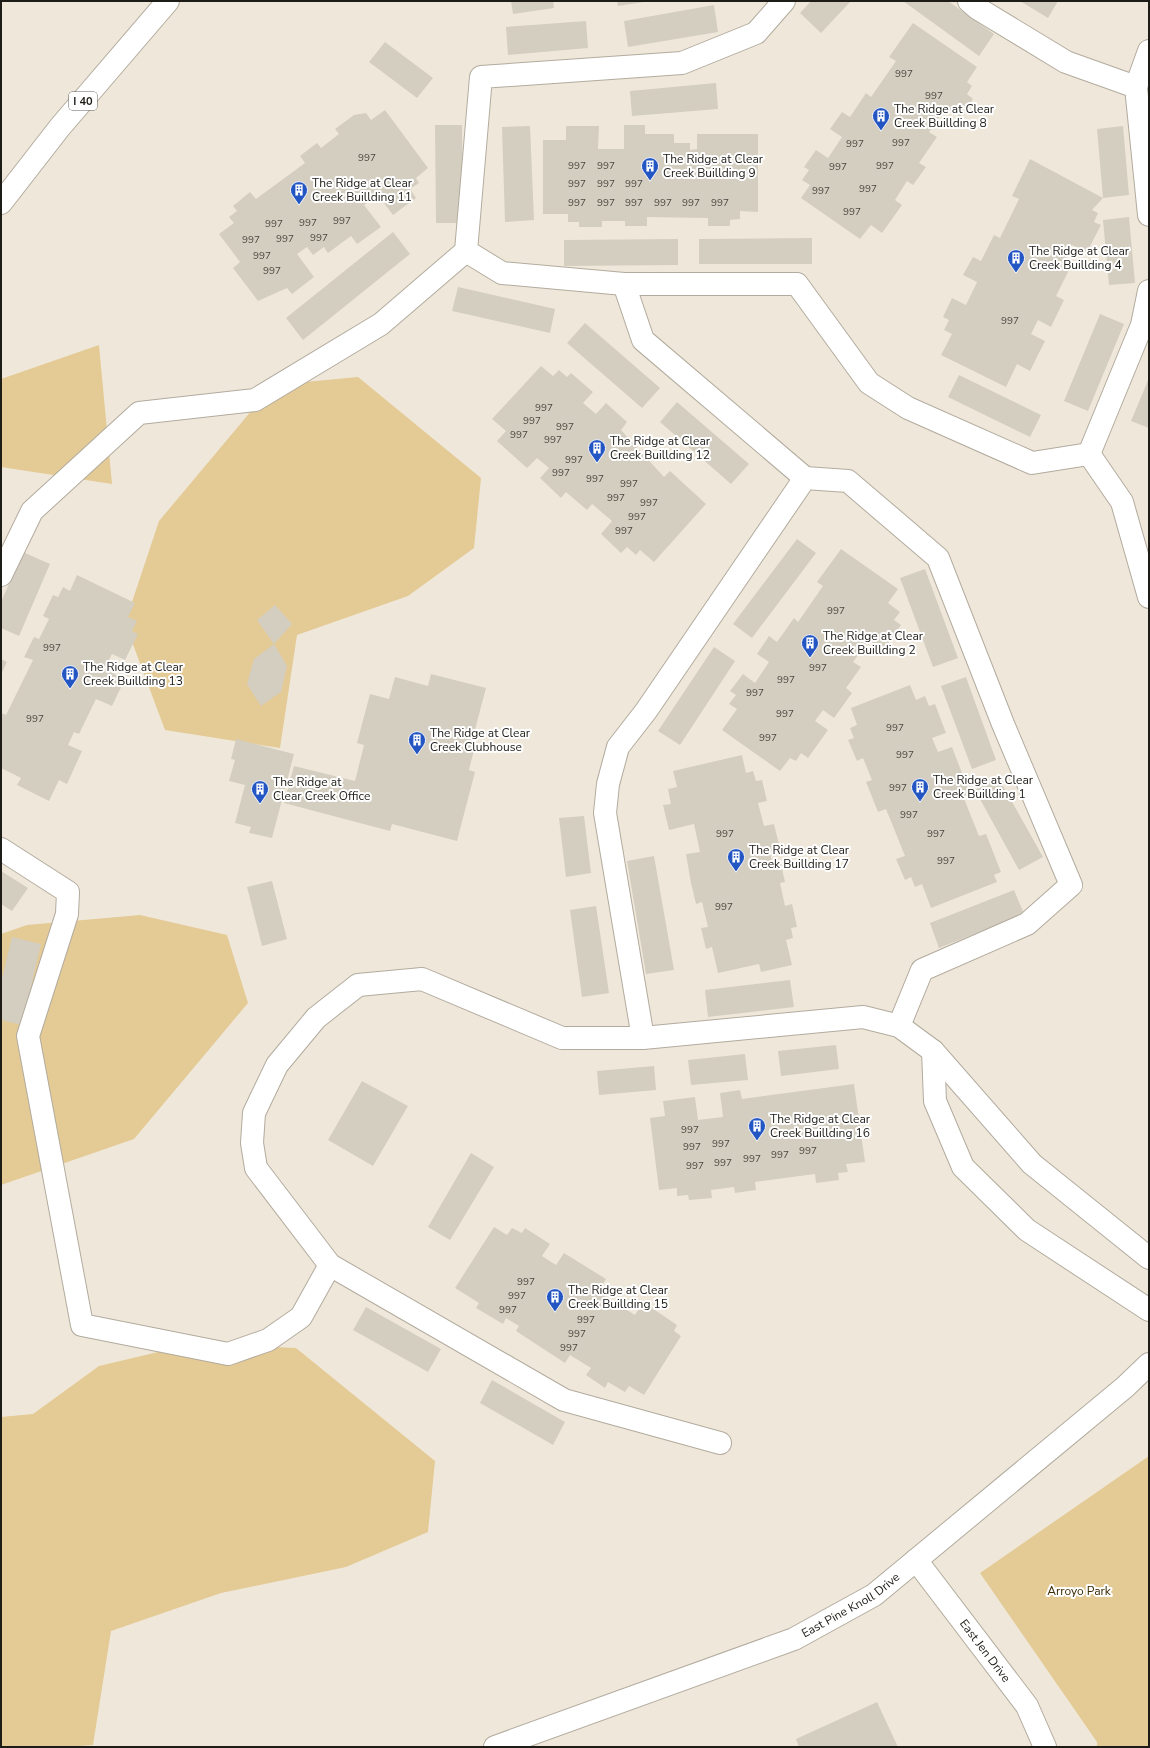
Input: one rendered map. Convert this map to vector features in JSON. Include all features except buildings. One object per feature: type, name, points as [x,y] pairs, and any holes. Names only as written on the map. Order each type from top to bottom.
[{"type":"main road","name":"I 40","points":[[1,203],[60,128],[168,1]]},
{"type":"main road","points":[[1,575],[32,511],[139,413],[255,400],[381,324],[466,251],[481,77],[682,63],[756,34],[784,1]]},
{"type":"main road","points":[[969,1],[977,8],[1066,62],[1136,87]]},
{"type":"main road","points":[[1149,52],[1136,87],[1149,215]]},
{"type":"main road","points":[[466,251],[502,273],[624,284],[797,284],[869,383],[908,408],[1032,462],[1089,454]]},
{"type":"main road","points":[[624,284],[643,340],[805,478],[848,481],[938,558],[1003,724],[1071,885],[1026,924],[922,970],[899,1026]]},
{"type":"main road","points":[[1089,454],[1142,325],[1149,292]]},
{"type":"main road","points":[[1089,454],[1122,502],[1149,597]]},
{"type":"main road","points":[[643,1038],[606,813],[608,784],[618,747],[646,711],[805,478]]},
{"type":"main road","points":[[1,849],[68,892],[67,914],[28,1036],[82,1325],[228,1354],[268,1340],[301,1317],[330,1265]]},
{"type":"main road","points":[[720,1443],[564,1400],[330,1265],[256,1168],[252,1143],[254,1113],[277,1065],[316,1018],[358,985],[422,979],[562,1038],[643,1038],[863,1017],[899,1026],[933,1051],[1032,1164],[1149,1258]]},
{"type":"main road","points":[[933,1051],[935,1101],[963,1168],[1027,1230],[1149,1310]]},
{"type":"main road","name":"East Pine Knoll Drive","points":[[495,1747],[794,1639],[874,1595],[1125,1386],[1149,1364]]},
{"type":"main road","name":"East Jen Drive","points":[[916,1560],[1027,1706],[1045,1747]]},
{"type":"green space","points":[[99,345],[112,484],[1,467],[1,379]]},
{"type":"green space","points":[[358,377],[481,478],[474,548],[408,596],[297,635],[280,748],[165,730],[125,623],[159,521],[273,385]]},
{"type":"green space","points":[[140,915],[227,935],[248,1003],[134,1139],[1,1185],[1,934],[27,925]]},
{"type":"green space","points":[[196,1343],[296,1348],[435,1461],[428,1532],[346,1567],[221,1593],[111,1631],[93,1745],[66,1747],[1,1747],[1,1417],[33,1414],[99,1366]]},
{"type":"green space","name":"Arroyo Park","points":[[1149,1456],[1149,1747],[1097,1747],[1097,1742],[980,1573]]},
{"type":"place","name":"The Ridge at Clear Creek Buillding 8","points":[[881,131]]},
{"type":"place","name":"The Ridge at Clear Creek Buillding 9","points":[[650,181]]},
{"type":"place","name":"The Ridge at Clear Creek Buillding 11","points":[[299,205]]},
{"type":"place","name":"The Ridge at Clear Creek Buillding 4","points":[[1016,273]]},
{"type":"place","name":"The Ridge at Clear Creek Buillding 12","points":[[597,463]]},
{"type":"place","name":"The Ridge at Clear Creek Buillding 2","points":[[810,658]]},
{"type":"place","name":"The Ridge at Clear Creek Buillding 13","points":[[70,689]]},
{"type":"place","name":"The Ridge at Clear Creek Clubhouse","points":[[417,755]]},
{"type":"place","name":"The Ridge at Clear Creek Buillding 1","points":[[920,802]]},
{"type":"place","name":"The Ridge at Clear Creek Office","points":[[260,804]]},
{"type":"place","name":"The Ridge at Clear Creek Buillding 17","points":[[736,872]]},
{"type":"place","name":"The Ridge at Clear Creek Buillding 16","points":[[757,1141]]},
{"type":"place","name":"The Ridge at Clear Creek Buillding 15","points":[[555,1312]]}]
